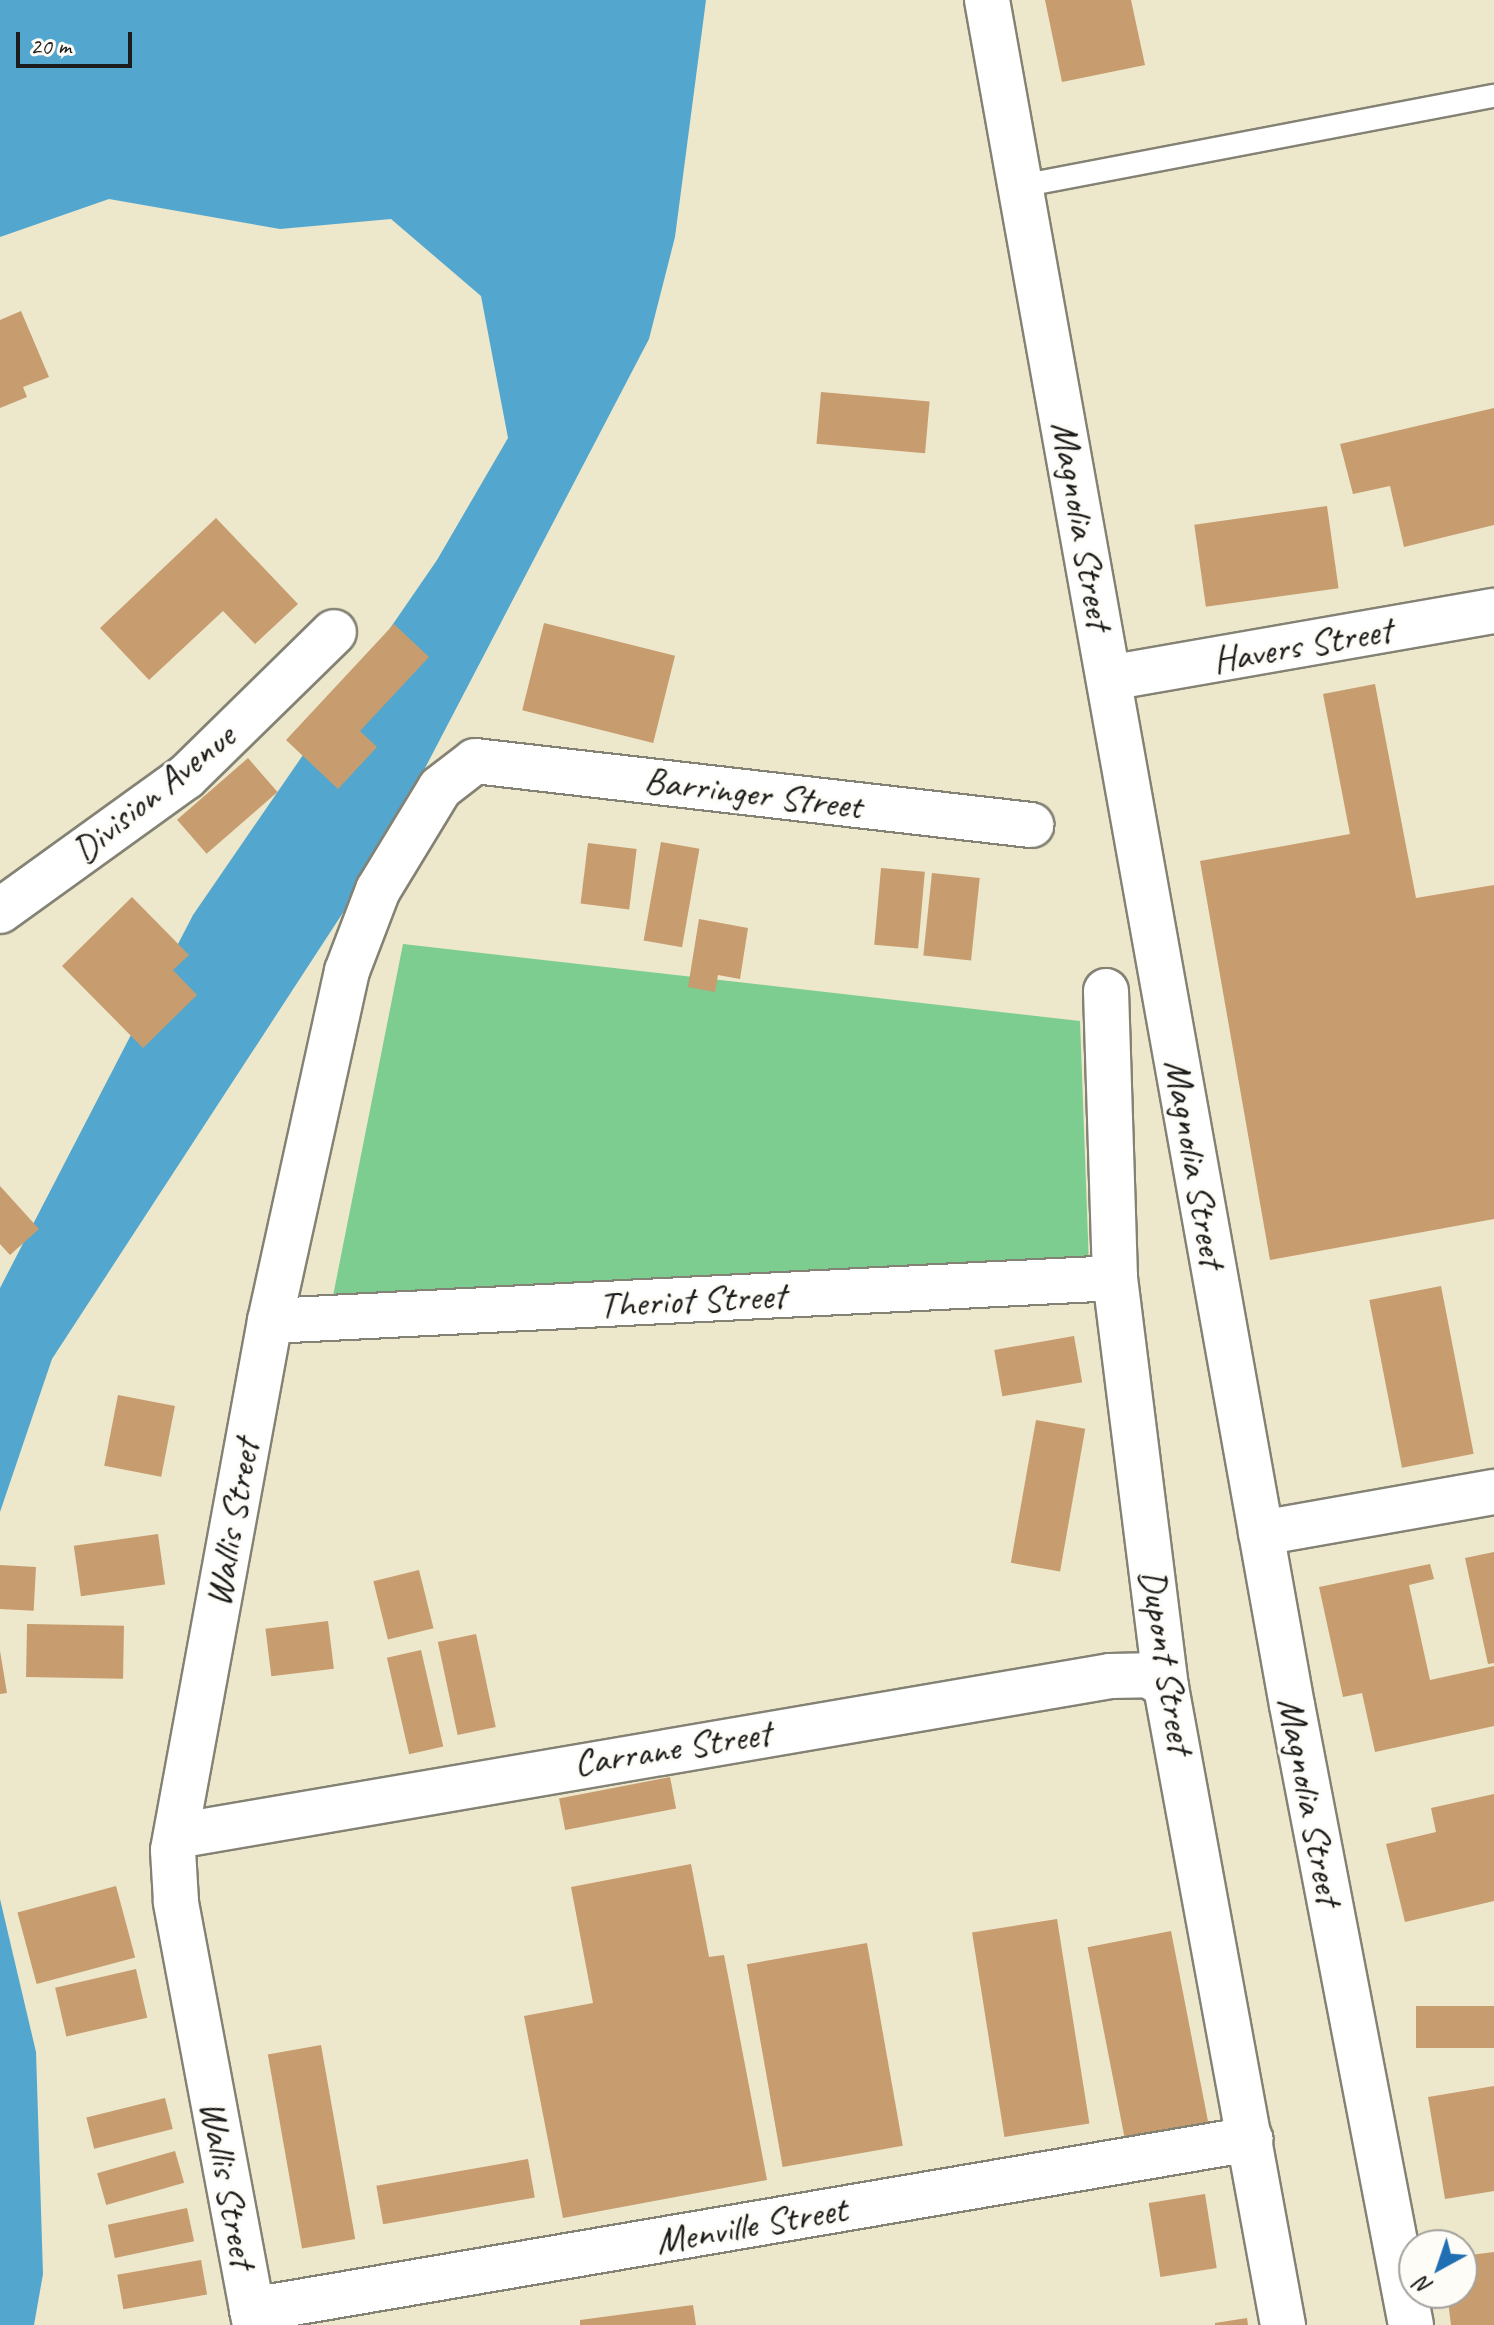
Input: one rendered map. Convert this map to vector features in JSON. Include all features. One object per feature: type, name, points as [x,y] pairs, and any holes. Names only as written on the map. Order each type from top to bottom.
[{"type":"street","name":"Magnolia Street","points":[[987,0],[1261,1533],[1411,2325]]},
{"type":"street","name":"Havers Street","points":[[1109,678],[1494,611]]},
{"type":"street","name":"Division Avenue","points":[[0,911],[186,777],[334,632]]},
{"type":"street","name":"Barringer Street","points":[[475,761],[1031,825]]},
{"type":"street","name":"Wallis Street","points":[[253,2318],[176,1901],[176,1836],[270,1321],[347,971],[378,890],[440,788],[475,761]]},
{"type":"street","name":"Dupont Street","points":[[1106,991],[1115,1278],[1166,1687],[1283,2325]]},
{"type":"street","name":"Theriot Street","points":[[270,1321],[1115,1278]]},
{"type":"street","points":[[1261,1533],[1494,1492]]},
{"type":"street","name":"Carrane Street","points":[[176,1836],[1110,1676],[1149,1675],[1166,1687]]},
{"type":"street","name":"Menville Street","points":[[253,2318],[1250,2139]]},
{"type":"lane","points":[[1021,186],[1494,96]]},
{"type":"green space","points":[[403,944],[1080,1021],[1089,1266],[333,1296]]},
{"type":"water","points":[[0,0],[706,0],[675,237],[649,339],[376,862],[52,1359],[0,1512],[0,1288],[193,915],[437,560],[508,438],[481,296],[391,219],[280,229],[109,199],[0,237]]},
{"type":"water","points":[[0,1899],[36,2052],[43,2274],[34,2325],[0,2325]]},
{"type":"building","points":[[1045,0],[1131,0],[1145,65],[1062,82]]},
{"type":"building","points":[[21,311],[49,377],[23,387],[27,397],[0,408],[0,320]]},
{"type":"building","points":[[821,392],[930,401],[925,453],[816,444]]},
{"type":"building","points":[[1494,408],[1494,525],[1404,547],[1390,486],[1353,494],[1340,444]]},
{"type":"building","points":[[1327,506],[1339,588],[1206,607],[1194,525]]},
{"type":"building","points":[[216,518],[298,604],[255,644],[223,611],[149,680],[100,628]]},
{"type":"building","points":[[544,623],[675,656],[653,743],[522,710]]},
{"type":"building","points":[[394,624],[429,657],[360,731],[377,747],[338,789],[286,740]]},
{"type":"building","points":[[1375,684],[1416,898],[1494,885],[1494,1219],[1270,1260],[1200,861],[1350,834],[1323,694]]},
{"type":"building","points":[[248,758],[278,792],[207,854],[177,820]]},
{"type":"building","points":[[661,842],[699,849],[682,947],[644,940]]},
{"type":"building","points":[[588,843],[637,849],[629,910],[581,904]]},
{"type":"building","points":[[881,868],[925,872],[918,949],[874,945]]},
{"type":"building","points":[[932,873],[980,878],[971,961],[923,956]]},
{"type":"building","points":[[132,897],[189,955],[173,970],[197,995],[143,1048],[62,966]]},
{"type":"building","points":[[699,919],[748,928],[740,979],[718,975],[715,992],[688,987]]},
{"type":"building","points":[[0,1186],[39,1229],[10,1255],[0,1244]]},
{"type":"building","points":[[1441,1286],[1474,1454],[1402,1468],[1369,1300]]},
{"type":"building","points":[[1074,1336],[1082,1382],[1002,1396],[994,1350]]},
{"type":"building","points":[[118,1395],[175,1406],[161,1477],[104,1466]]},
{"type":"building","points":[[1036,1420],[1085,1429],[1060,1571],[1011,1563]]},
{"type":"building","points":[[158,1534],[165,1585],[81,1596],[74,1546]]},
{"type":"building","points":[[1494,1552],[1494,1663],[1488,1664],[1465,1558]]},
{"type":"building","points":[[1430,1564],[1434,1579],[1409,1585],[1430,1680],[1494,1666],[1494,1726],[1375,1752],[1362,1693],[1343,1697],[1319,1587]]},
{"type":"building","points":[[0,1565],[36,1567],[34,1611],[0,1609]]},
{"type":"building","points":[[419,1570],[434,1628],[388,1640],[373,1581]]},
{"type":"building","points":[[328,1621],[334,1669],[271,1676],[265,1629]]},
{"type":"building","points":[[27,1624],[124,1626],[123,1679],[26,1677]]},
{"type":"building","points":[[476,1634],[496,1727],[458,1735],[438,1642]]},
{"type":"building","points":[[421,1650],[443,1746],[409,1754],[387,1658]]},
{"type":"building","points":[[0,1651],[7,1693],[0,1694]]},
{"type":"building","points":[[670,1777],[676,1808],[565,1830],[559,1799]]},
{"type":"building","points":[[1494,1794],[1494,1901],[1405,1922],[1386,1844],[1436,1832],[1431,1808]]},
{"type":"building","points":[[691,1864],[709,1957],[724,1955],[767,2180],[563,2218],[524,2016],[593,2003],[571,1887]]},
{"type":"building","points":[[116,1886],[135,1957],[37,1984],[17,1912]]},
{"type":"building","points":[[1057,1919],[1089,2123],[1004,2137],[972,1932]]},
{"type":"building","points":[[1171,1931],[1210,2129],[1126,2146],[1088,1947]]},
{"type":"building","points":[[867,1943],[903,2146],[783,2167],[747,1964]]},
{"type":"building","points":[[136,1969],[147,2018],[66,2036],[55,1988]]},
{"type":"building","points":[[1416,2006],[1494,2006],[1494,2048],[1416,2048]]},
{"type":"building","points":[[321,2045],[355,2239],[302,2248],[268,2054]]},
{"type":"building","points":[[1494,2086],[1494,2191],[1445,2199],[1428,2097]]},
{"type":"building","points":[[165,2098],[173,2129],[94,2149],[86,2118]]},
{"type":"building","points":[[175,2151],[184,2183],[106,2205],[97,2173]]},
{"type":"building","points":[[528,2159],[535,2197],[383,2224],[376,2186]]},
{"type":"building","points":[[1205,2194],[1217,2268],[1160,2277],[1149,2203]]},
{"type":"building","points":[[187,2208],[194,2241],[115,2258],[108,2225]]},
{"type":"building","points":[[1494,2252],[1494,2325],[1451,2325],[1449,2309],[1478,2309],[1478,2254]]},
{"type":"building","points":[[201,2260],[207,2294],[123,2309],[117,2275]]},
{"type":"building","points":[[693,2305],[696,2325],[580,2325],[580,2320]]},
{"type":"building","points":[[1247,2318],[1248,2325],[1215,2325],[1215,2323]]}]
